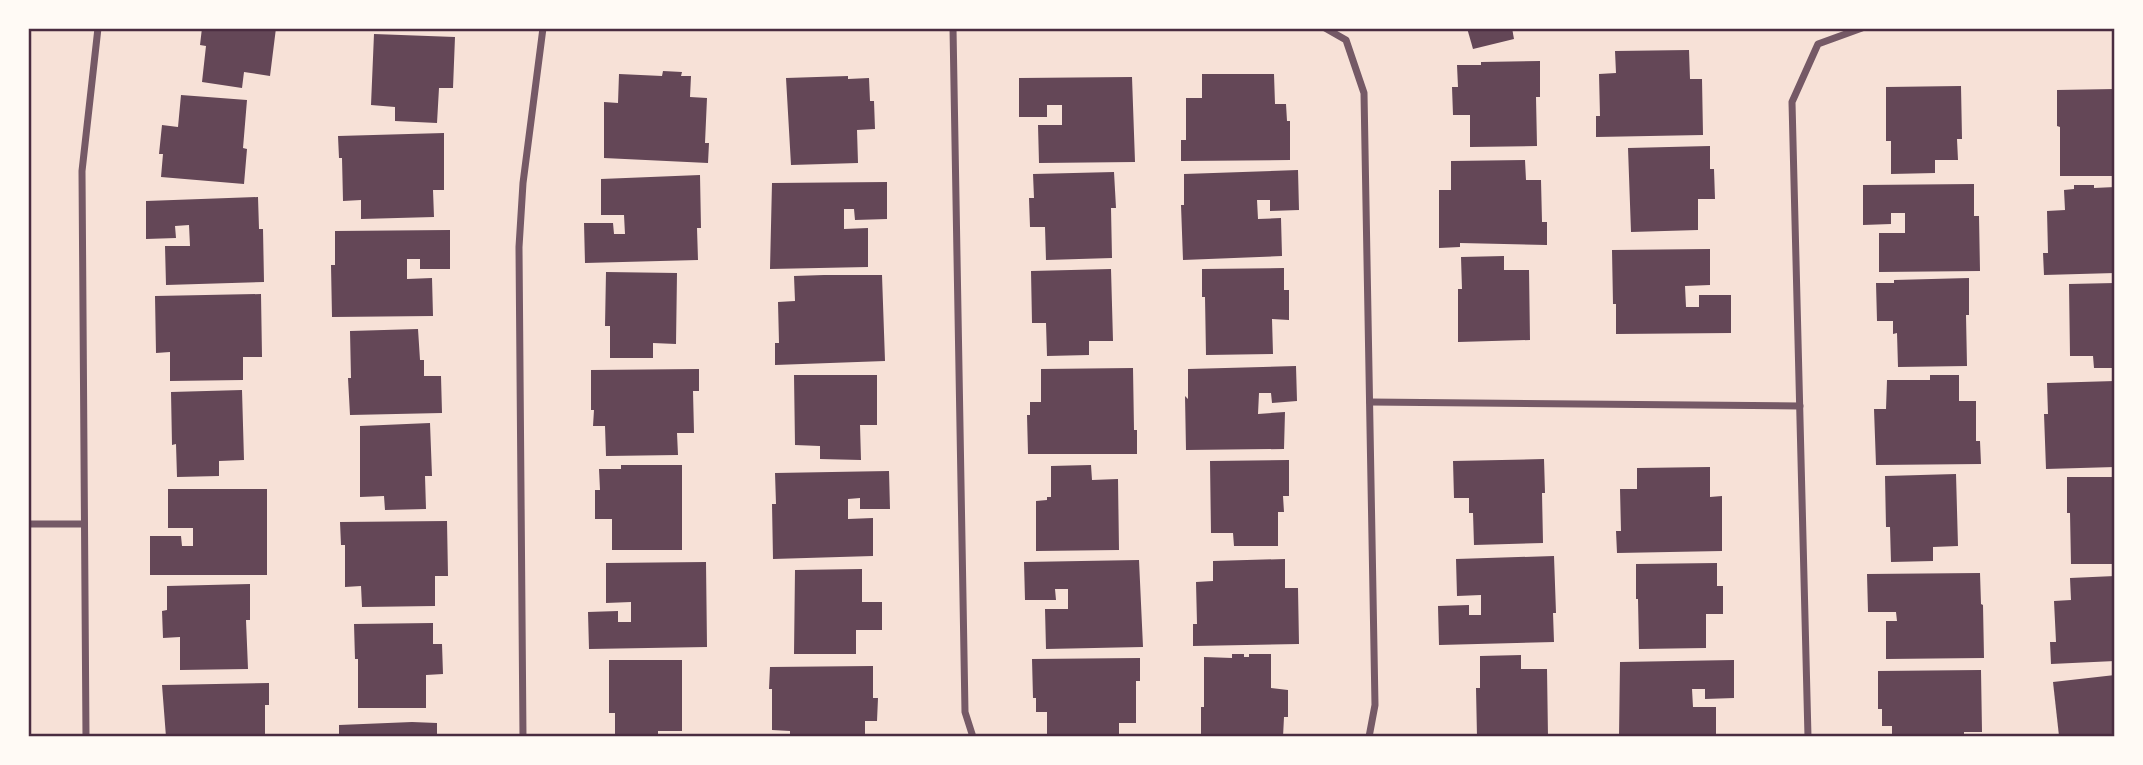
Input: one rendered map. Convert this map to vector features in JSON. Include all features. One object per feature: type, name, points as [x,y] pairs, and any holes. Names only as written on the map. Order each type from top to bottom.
[{"type":"street","points":[[86,737],[82,171],[98,28]]},
{"type":"street","points":[[523,737],[519,247],[523,183],[543,28]]},
{"type":"street","points":[[953,28],[965,712],[972,737]]},
{"type":"street","points":[[1325,28],[1346,40],[1364,93],[1375,705],[1370,737]]},
{"type":"street","points":[[1808,737],[1793,102],[1818,44],[1862,28]]},
{"type":"street","points":[[1370,402],[1800,406]]},
{"type":"street","points":[[28,524],[84,524]]},
{"type":"building","points":[[202,28],[276,28],[270,76],[244,72],[242,88],[202,82],[206,46],[200,45]]},
{"type":"building","points":[[1467,28],[1512,28],[1514,39],[1473,49]]},
{"type":"building","points":[[374,34],[455,37],[453,88],[439,88],[437,123],[395,121],[395,107],[371,105]]},
{"type":"building","points":[[1689,50],[1690,79],[1702,79],[1703,135],[1596,137],[1596,116],[1600,116],[1599,74],[1616,73],[1615,51]]},
{"type":"building","points":[[1540,61],[1540,97],[1536,97],[1537,146],[1470,147],[1470,115],[1453,115],[1452,87],[1458,87],[1457,65]]},
{"type":"building","points":[[663,71],[682,72],[681,76],[691,76],[690,97],[707,98],[705,143],[709,143],[708,163],[604,158],[604,102],[618,103],[619,74],[662,76]]},
{"type":"building","points":[[1202,74],[1274,74],[1275,104],[1286,104],[1287,121],[1290,121],[1290,160],[1181,161],[1181,140],[1186,140],[1186,98],[1202,98]]},
{"type":"building","points":[[848,76],[848,79],[869,78],[870,101],[874,101],[875,129],[857,130],[858,163],[791,165],[786,78]]},
{"type":"building","points":[[1132,77],[1135,162],[1039,163],[1038,125],[1062,125],[1062,105],[1047,105],[1047,117],[1019,117],[1019,78]]},
{"type":"building","points":[[1961,86],[1962,139],[1957,139],[1958,160],[1935,160],[1935,173],[1891,174],[1891,141],[1886,141],[1886,87]]},
{"type":"building","points":[[2115,89],[2115,176],[2060,176],[2057,90]]},
{"type":"building","points":[[181,95],[247,100],[243,148],[247,149],[244,184],[161,177],[163,154],[159,154],[162,125],[178,127]]},
{"type":"building","points":[[444,133],[444,190],[433,190],[434,217],[361,219],[361,200],[343,201],[342,158],[339,158],[338,136]]},
{"type":"building","points":[[1710,146],[1710,169],[1714,169],[1715,199],[1698,199],[1698,230],[1631,232],[1628,148]]},
{"type":"building","points":[[1525,160],[1526,180],[1541,180],[1542,222],[1547,222],[1547,245],[1460,243],[1460,247],[1439,248],[1439,190],[1451,190],[1451,161]]},
{"type":"building","points":[[1298,170],[1299,210],[1270,211],[1270,200],[1257,200],[1258,219],[1281,218],[1282,256],[1183,260],[1181,205],[1184,205],[1184,174]]},
{"type":"building","points":[[1114,172],[1116,208],[1111,208],[1112,258],[1046,260],[1045,227],[1030,227],[1029,198],[1034,198],[1033,174]]},
{"type":"building","points":[[700,175],[701,228],[697,228],[698,260],[585,263],[584,223],[613,223],[614,234],[625,234],[624,215],[601,215],[601,179]]},
{"type":"building","points":[[887,182],[887,219],[855,220],[854,209],[844,209],[844,229],[868,228],[868,267],[770,269],[772,183]]},
{"type":"building","points":[[1974,184],[1974,216],[1979,216],[1980,271],[1879,272],[1879,233],[1905,233],[1905,213],[1891,213],[1891,224],[1863,225],[1863,185]]},
{"type":"building","points":[[2074,185],[2115,187],[2115,273],[2044,275],[2043,253],[2048,253],[2047,211],[2065,210],[2064,190],[2074,189]]},
{"type":"building","points":[[258,197],[259,229],[263,229],[264,282],[166,285],[165,246],[190,246],[189,225],[175,226],[176,238],[146,239],[146,201]]},
{"type":"building","points":[[450,230],[450,269],[420,269],[420,259],[407,259],[407,279],[432,278],[433,316],[332,317],[331,265],[335,265],[335,231]]},
{"type":"building","points":[[1710,249],[1710,285],[1685,286],[1686,307],[1699,307],[1699,295],[1731,295],[1731,333],[1616,334],[1612,250]]},
{"type":"building","points":[[1504,256],[1504,270],[1529,270],[1530,340],[1458,342],[1458,289],[1462,289],[1461,257]]},
{"type":"building","points":[[1284,268],[1284,290],[1289,290],[1289,320],[1272,319],[1273,354],[1206,355],[1202,269]]},
{"type":"building","points":[[1111,269],[1113,341],[1089,341],[1089,355],[1047,356],[1046,323],[1032,323],[1031,271]]},
{"type":"building","points":[[606,272],[677,273],[676,344],[653,343],[653,358],[610,358],[610,326],[605,326]]},
{"type":"building","points":[[882,275],[885,361],[775,365],[775,343],[779,343],[778,302],[795,301],[794,276]]},
{"type":"building","points":[[1969,278],[1969,315],[1966,315],[1967,366],[1898,367],[1897,333],[1893,334],[1893,321],[1877,321],[1876,283]]},
{"type":"building","points":[[2115,283],[2115,368],[2094,368],[2093,356],[2070,356],[2069,284]]},
{"type":"building","points":[[261,294],[262,357],[243,357],[243,380],[170,381],[170,352],[156,353],[155,296]]},
{"type":"building","points":[[418,329],[424,376],[441,376],[442,413],[350,415],[350,331]]},
{"type":"building","points":[[1296,366],[1297,401],[1272,403],[1271,393],[1259,393],[1258,414],[1285,412],[1284,449],[1186,450],[1185,396],[1188,399],[1188,369]]},
{"type":"building","points":[[1133,368],[1137,454],[1028,454],[1027,415],[1030,415],[1030,402],[1041,402],[1041,369]]},
{"type":"building","points":[[699,369],[699,391],[693,391],[694,433],[677,433],[678,455],[606,456],[605,426],[593,426],[591,370]]},
{"type":"building","points":[[794,375],[877,375],[877,425],[860,425],[861,460],[820,459],[820,446],[795,445]]},
{"type":"building","points":[[1930,375],[1959,375],[1959,401],[1976,401],[1976,441],[1980,441],[1981,464],[1876,465],[1874,409],[1886,409],[1887,380],[1930,380]]},
{"type":"building","points":[[2115,381],[2115,467],[2046,469],[2044,414],[2048,414],[2047,383]]},
{"type":"building","points":[[242,390],[244,460],[219,461],[219,476],[177,477],[176,444],[172,445],[171,392]]},
{"type":"building","points":[[430,423],[432,476],[425,476],[426,509],[385,510],[384,496],[360,497],[360,426]]},
{"type":"building","points":[[1544,459],[1543,543],[1474,545],[1473,513],[1469,513],[1469,498],[1454,498],[1453,461]]},
{"type":"building","points":[[1289,460],[1289,496],[1283,496],[1284,512],[1278,512],[1278,546],[1234,546],[1233,533],[1211,533],[1210,461]]},
{"type":"building","points":[[621,465],[682,465],[682,550],[612,550],[612,519],[595,519],[595,490],[600,490],[599,469],[621,469]]},
{"type":"building","points":[[1091,465],[1092,480],[1118,479],[1119,550],[1036,551],[1036,501],[1051,497],[1051,466]]},
{"type":"building","points":[[1710,467],[1710,497],[1722,496],[1722,551],[1617,553],[1616,531],[1621,531],[1620,489],[1637,489],[1637,468]]},
{"type":"building","points":[[889,471],[890,509],[860,509],[860,498],[848,499],[848,519],[873,518],[873,556],[773,559],[772,504],[776,504],[775,473]]},
{"type":"building","points":[[1956,474],[1958,546],[1933,547],[1933,561],[1891,562],[1890,527],[1886,527],[1885,476]]},
{"type":"building","points":[[2067,477],[2115,477],[2115,564],[2071,564]]},
{"type":"building","points":[[168,489],[267,489],[267,575],[150,575],[150,536],[181,536],[182,546],[193,546],[193,528],[168,528]]},
{"type":"building","points":[[447,521],[448,576],[435,576],[435,606],[362,607],[361,586],[345,587],[345,545],[341,545],[340,522]]},
{"type":"building","points":[[1554,556],[1554,642],[1439,645],[1438,606],[1469,605],[1469,615],[1481,615],[1481,595],[1457,596],[1456,559]]},
{"type":"building","points":[[1285,559],[1285,588],[1298,588],[1299,644],[1193,646],[1193,624],[1197,624],[1196,582],[1213,581],[1213,561]]},
{"type":"building","points":[[1139,560],[1143,647],[1046,649],[1045,609],[1068,609],[1068,589],[1055,589],[1056,600],[1025,600],[1024,562]]},
{"type":"building","points":[[706,562],[707,647],[589,649],[588,612],[618,611],[618,622],[631,622],[631,602],[606,603],[606,563]]},
{"type":"building","points":[[1717,563],[1717,586],[1723,586],[1723,614],[1706,614],[1706,648],[1639,649],[1636,564]]},
{"type":"building","points":[[862,569],[862,602],[882,602],[882,630],[856,630],[856,654],[794,654],[795,570]]},
{"type":"building","points":[[1980,573],[1984,658],[1886,659],[1886,621],[1897,621],[1896,612],[1868,612],[1867,574]]},
{"type":"building","points":[[2115,576],[2115,661],[2051,664],[2050,642],[2056,642],[2054,601],[2071,600],[2070,578]]},
{"type":"building","points":[[250,584],[250,620],[246,620],[248,669],[180,670],[180,637],[163,638],[162,611],[167,610],[167,586]]},
{"type":"building","points":[[433,623],[433,644],[442,644],[443,674],[426,675],[426,708],[358,708],[358,659],[355,659],[354,624]]},
{"type":"building","points":[[1232,654],[1249,657],[1249,654],[1271,654],[1271,688],[1288,690],[1288,717],[1284,717],[1283,737],[1201,737],[1204,657],[1232,658]]},
{"type":"building","points":[[1521,655],[1521,669],[1547,669],[1548,737],[1477,737],[1476,688],[1480,688],[1480,656]]},
{"type":"building","points":[[1140,658],[1140,681],[1136,681],[1136,723],[1119,723],[1119,737],[1047,737],[1047,712],[1036,712],[1036,698],[1033,698],[1032,659]]},
{"type":"building","points":[[609,660],[682,660],[682,731],[658,731],[658,737],[615,737],[615,713],[609,713]]},
{"type":"building","points":[[1734,660],[1734,698],[1705,699],[1705,689],[1692,689],[1693,707],[1716,707],[1716,737],[1619,737],[1620,662]]},
{"type":"building","points":[[873,666],[873,698],[878,698],[877,721],[865,721],[865,737],[790,737],[790,731],[772,730],[770,667]]},
{"type":"building","points":[[1981,670],[1982,732],[1964,732],[1964,737],[1892,737],[1892,726],[1882,726],[1882,709],[1878,709],[1878,671]]},
{"type":"building","points":[[2115,675],[2115,737],[2059,736],[2053,682]]},
{"type":"building","points":[[269,683],[269,705],[265,705],[265,737],[166,737],[162,685]]},
{"type":"building","points":[[437,723],[437,737],[339,737],[339,725]]}]
